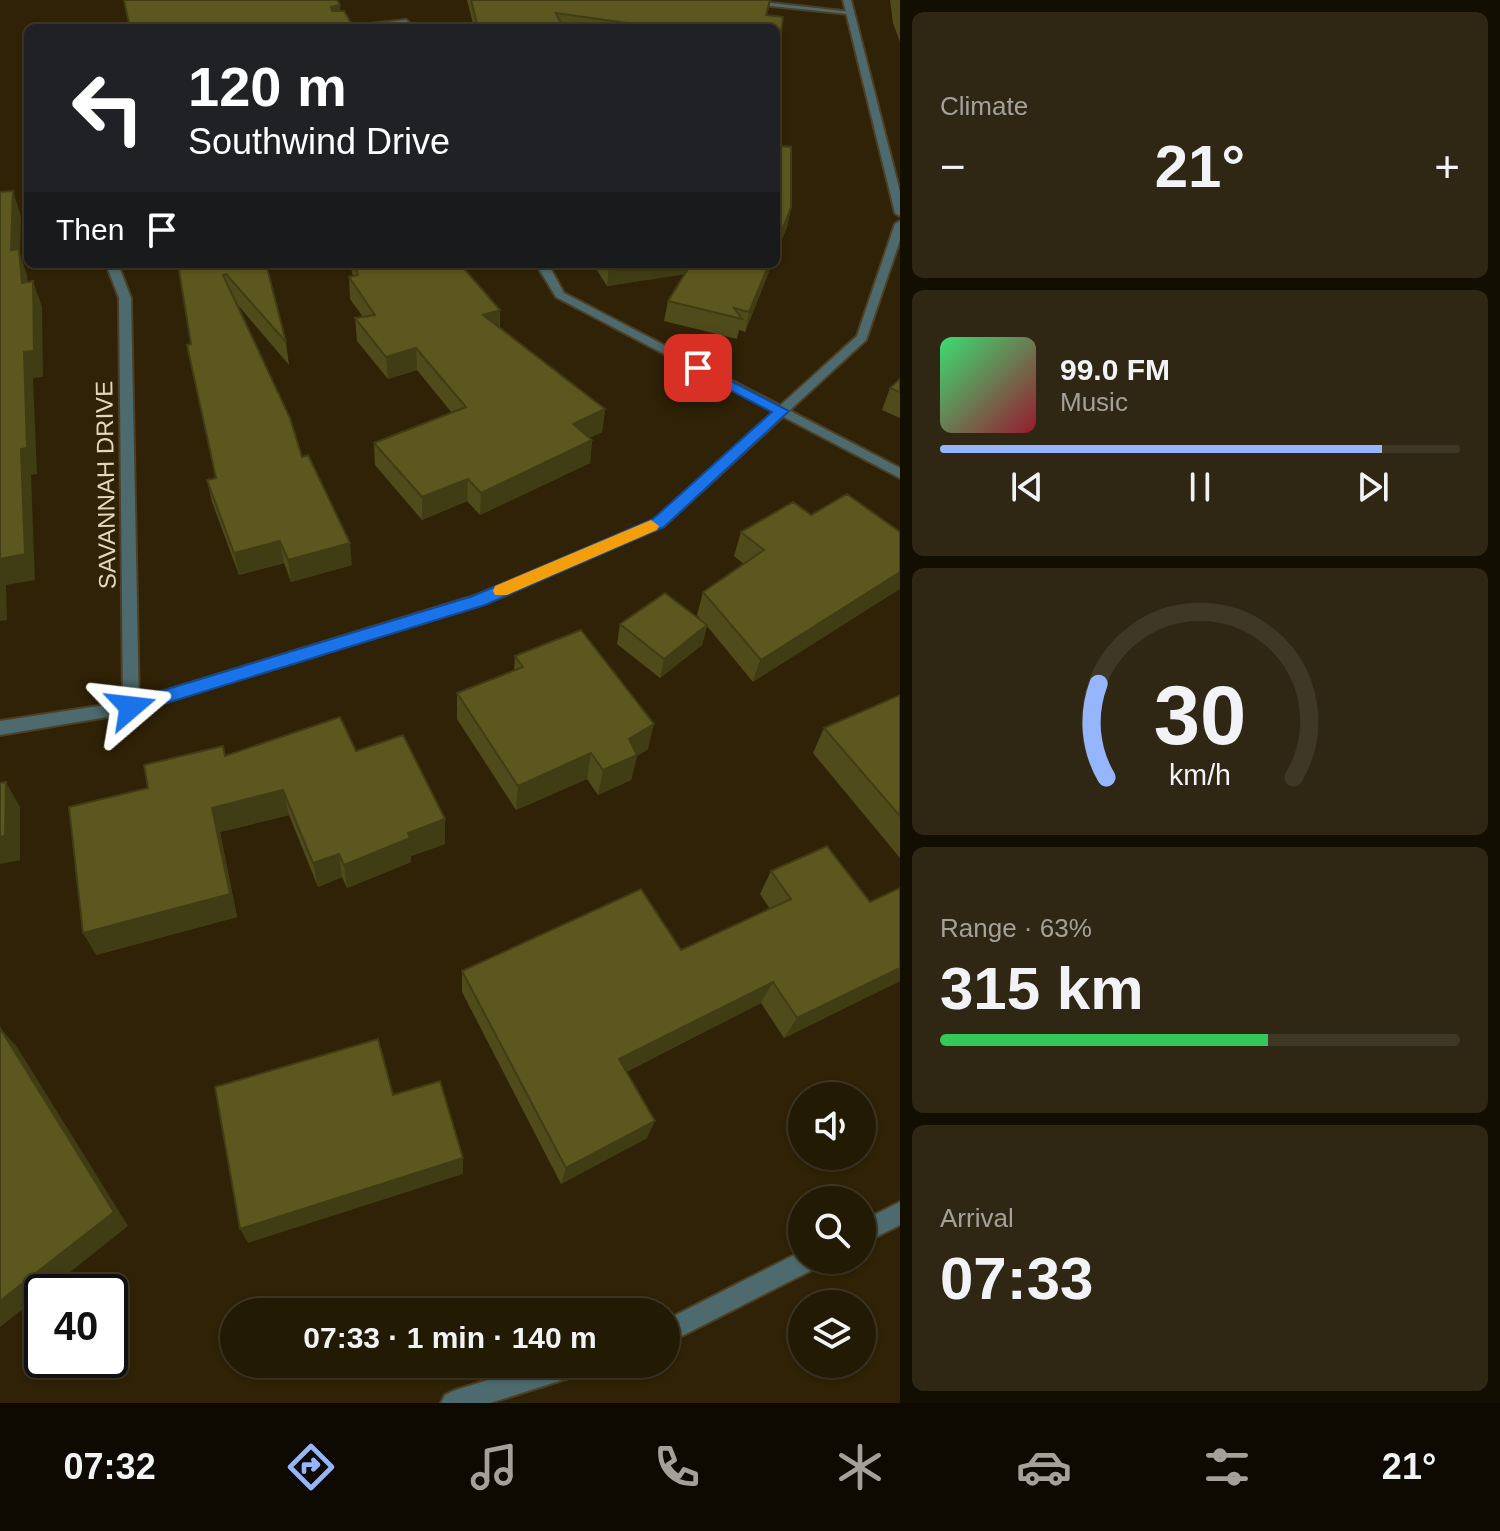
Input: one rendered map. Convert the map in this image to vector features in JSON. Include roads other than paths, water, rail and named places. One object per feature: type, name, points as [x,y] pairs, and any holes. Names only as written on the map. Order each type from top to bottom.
[{"type":"street","points":[[719,0],[848,12]]},
{"type":"street","points":[[847,0],[900,213]]},
{"type":"street","points":[[384,24],[407,24]]},
{"type":"street","points":[[0,728],[131,707],[479,600],[659,523],[862,337],[900,224]]},
{"type":"street","name":"SAVANNAH DRIVE","points":[[114,268],[125,298],[131,707]]},
{"type":"street","points":[[544,268],[560,295],[900,474]]},
{"type":"street","points":[[876,1226],[900,1213]]},
{"type":"street","points":[[680,1325],[788,1270]]},
{"type":"street","points":[[453,1403],[531,1378]]}]
